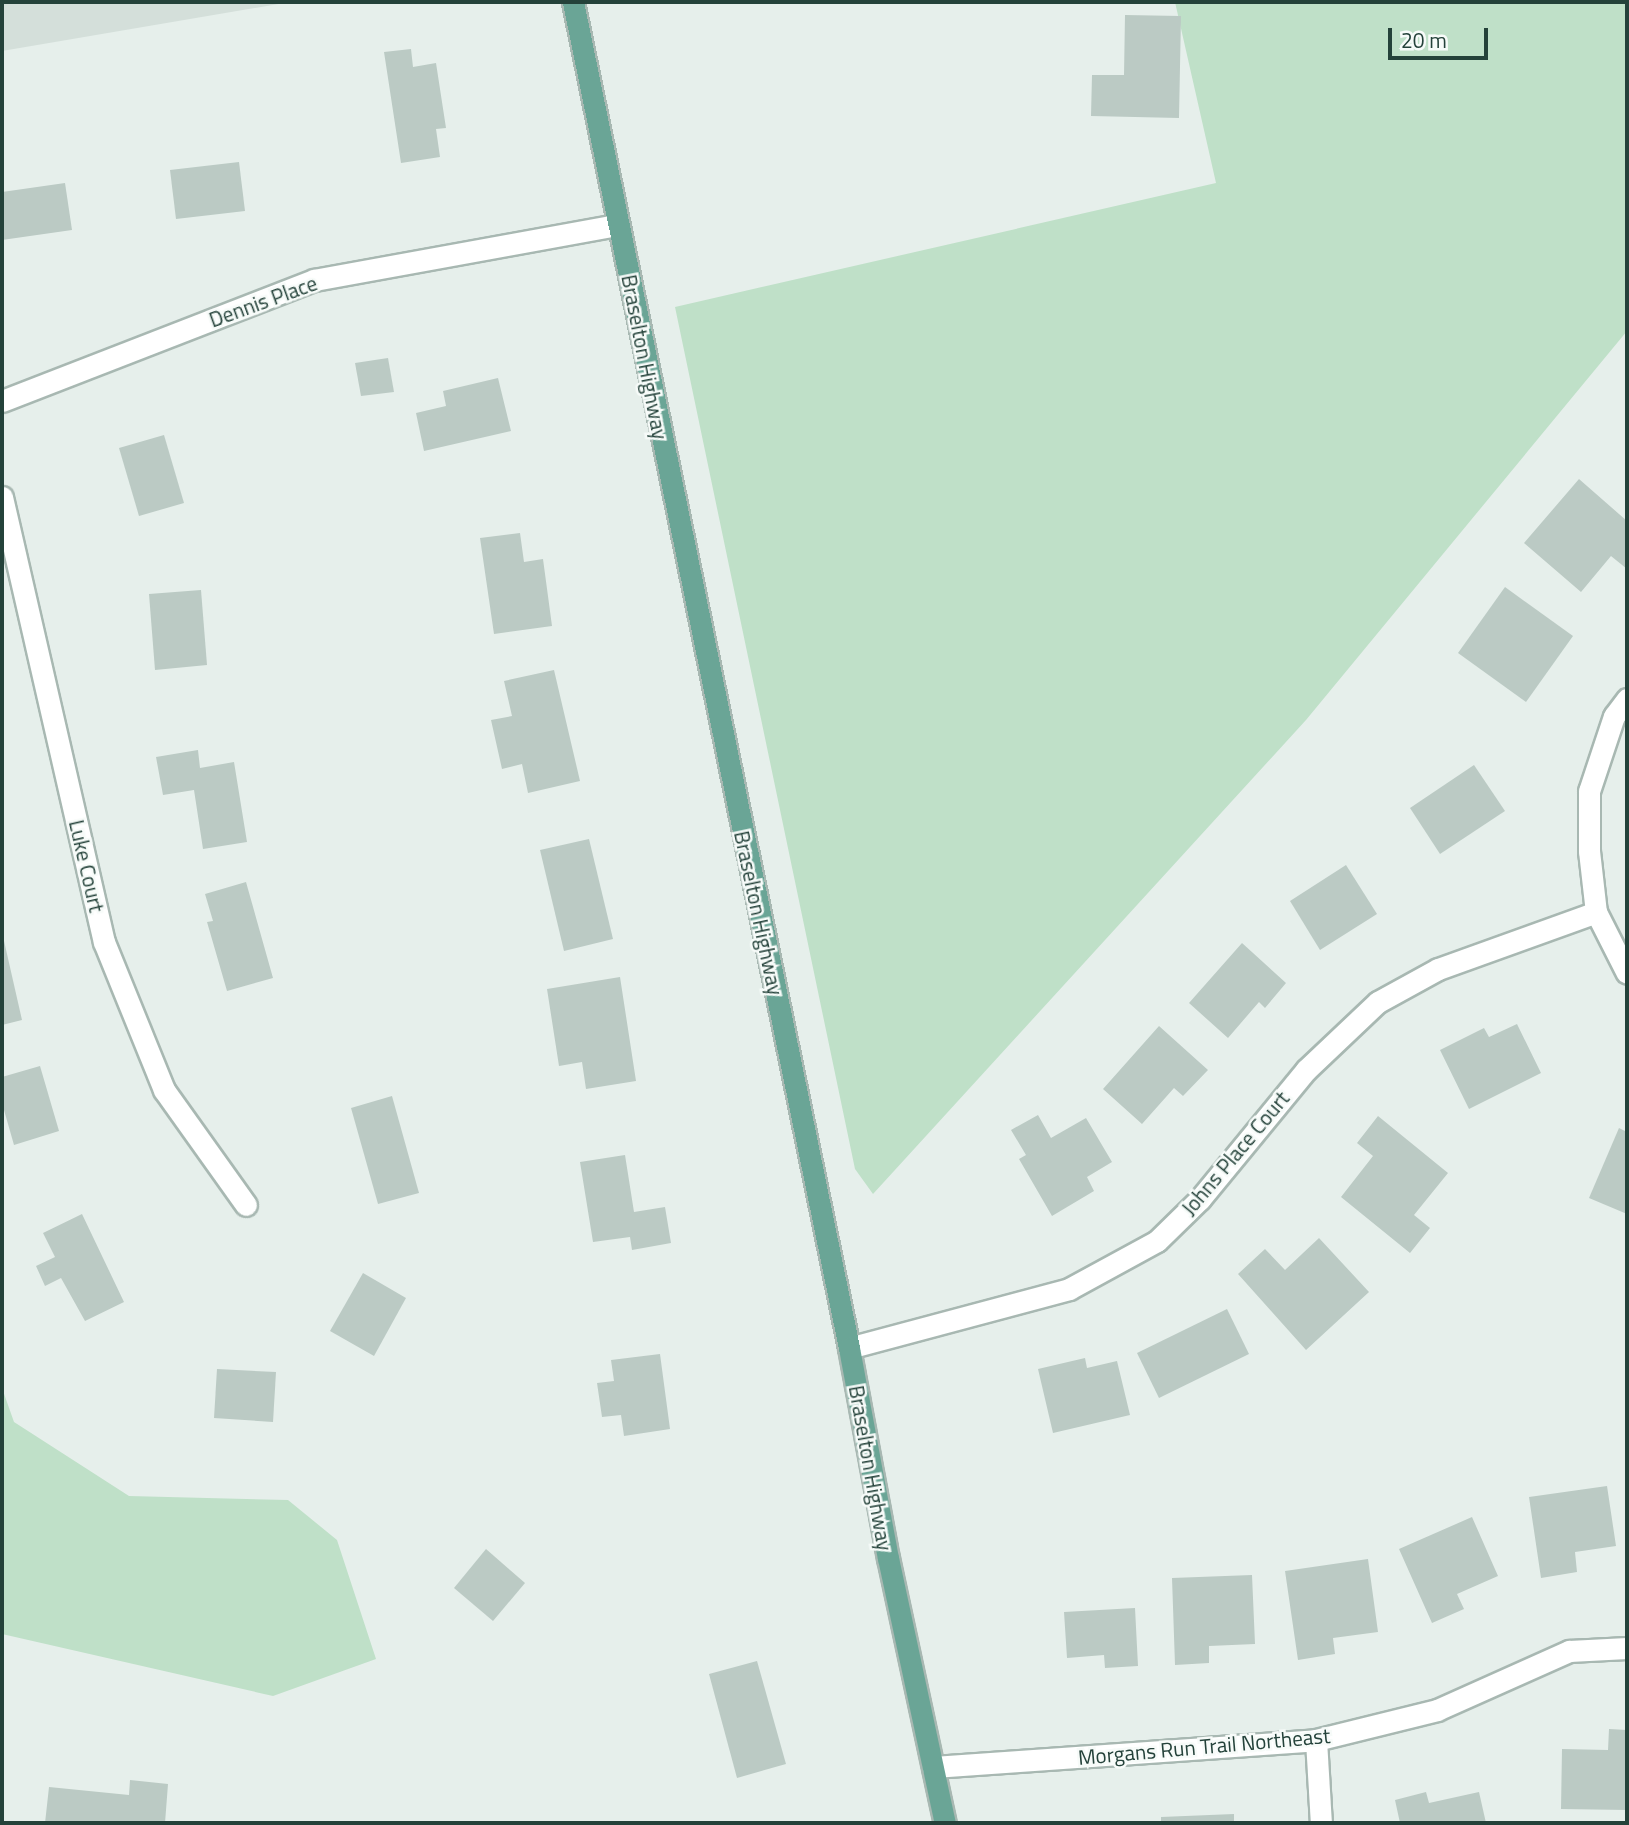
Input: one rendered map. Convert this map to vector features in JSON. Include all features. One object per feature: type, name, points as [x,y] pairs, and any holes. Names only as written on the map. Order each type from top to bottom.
[{"type":"main road","name":"Braselton Highway","points":[[573,2],[849,1349],[888,1558],[945,1823]]},
{"type":"street","name":"Dennis Place","points":[[2,401],[314,280],[618,225]]},
{"type":"street","name":"Luke Court","points":[[2,496],[104,942],[164,1090],[246,1205]]},
{"type":"street","points":[[1627,699],[1614,716],[1589,792],[1589,851],[1596,912],[1627,973]]},
{"type":"street","name":"Johns Place Court","points":[[849,1349],[1069,1289],[1157,1241],[1200,1199],[1306,1070],[1378,1002],[1438,969],[1596,912]]},
{"type":"street","name":"Morgans Run Trail Northeast","points":[[933,1767],[1316,1740],[1437,1710],[1569,1651],[1627,1648]]},
{"type":"street","points":[[1316,1740],[1321,1823]]},
{"type":"shaded area","points":[[2,2],[290,2],[2,51]]},
{"type":"green space","points":[[1175,2],[1627,2],[1627,331],[1306,720],[873,1194],[855,1169],[675,307],[1216,183]]},
{"type":"green space","points":[[2,1388],[14,1422],[129,1496],[288,1500],[337,1540],[376,1659],[273,1696],[2,1634]]},
{"type":"building","points":[[1125,15],[1181,16],[1179,118],[1091,116],[1092,75],[1124,75]]},
{"type":"building","points":[[411,49],[413,67],[436,63],[446,128],[436,129],[440,157],[401,163],[384,52]]},
{"type":"building","points":[[239,162],[245,211],[176,219],[170,170]]},
{"type":"building","points":[[65,183],[72,230],[2,240],[2,192]]},
{"type":"building","points":[[388,358],[394,392],[361,396],[355,363]]},
{"type":"building","points":[[498,378],[511,431],[424,451],[416,413],[446,406],[443,391]]},
{"type":"building","points":[[164,435],[184,503],[139,516],[119,448]]},
{"type":"building","points":[[1579,479],[1627,521],[1627,569],[1611,556],[1581,592],[1524,543]]},
{"type":"building","points":[[520,533],[524,562],[543,559],[552,626],[494,634],[480,538]]},
{"type":"building","points":[[1505,587],[1573,636],[1526,702],[1458,653]]},
{"type":"building","points":[[201,590],[207,665],[155,670],[149,594]]},
{"type":"building","points":[[554,670],[580,781],[528,793],[522,764],[502,769],[491,720],[512,716],[504,681]]},
{"type":"building","points":[[198,750],[200,768],[234,762],[247,842],[203,849],[194,790],[163,795],[156,757]]},
{"type":"building","points":[[1474,765],[1505,811],[1440,854],[1410,808]]},
{"type":"building","points":[[589,839],[613,939],[564,951],[540,850]]},
{"type":"building","points":[[1346,865],[1377,914],[1320,950],[1290,901]]},
{"type":"building","points":[[246,882],[273,978],[227,991],[207,922],[213,921],[205,894]]},
{"type":"building","points":[[2,932],[22,1020],[2,1025]]},
{"type":"building","points":[[1242,943],[1286,983],[1265,1008],[1259,1002],[1228,1038],[1189,1003]]},
{"type":"building","points":[[620,977],[636,1081],[586,1089],[582,1062],[559,1066],[547,989]]},
{"type":"building","points":[[1517,1024],[1541,1073],[1469,1109],[1440,1050],[1484,1028],[1489,1037]]},
{"type":"building","points":[[1159,1026],[1208,1070],[1183,1096],[1174,1088],[1142,1124],[1103,1089]]},
{"type":"building","points":[[40,1066],[59,1131],[14,1145],[2,1103],[2,1077]]},
{"type":"building","points":[[392,1096],[419,1193],[378,1204],[351,1108]]},
{"type":"building","points":[[1038,1115],[1051,1138],[1086,1118],[1112,1162],[1087,1177],[1094,1191],[1052,1216],[1019,1159],[1026,1155],[1011,1130]]},
{"type":"building","points":[[1378,1116],[1448,1173],[1414,1215],[1430,1228],[1410,1253],[1341,1197],[1373,1156],[1357,1143]]},
{"type":"building","points":[[1619,1128],[1627,1132],[1627,1214],[1589,1198]]},
{"type":"building","points":[[625,1155],[634,1212],[665,1207],[671,1243],[632,1250],[630,1237],[593,1242],[580,1162]]},
{"type":"building","points":[[82,1214],[124,1302],[85,1321],[61,1278],[45,1286],[36,1266],[55,1257],[43,1233]]},
{"type":"building","points":[[1319,1238],[1369,1292],[1306,1350],[1238,1274],[1265,1249],[1285,1270]]},
{"type":"building","points":[[363,1273],[406,1298],[374,1356],[330,1331]]},
{"type":"building","points":[[1227,1309],[1249,1354],[1159,1398],[1137,1353]]},
{"type":"building","points":[[660,1354],[670,1429],[624,1436],[621,1415],[602,1417],[597,1383],[614,1381],[611,1360]]},
{"type":"building","points":[[1085,1358],[1087,1368],[1117,1361],[1130,1415],[1053,1433],[1038,1369]]},
{"type":"building","points":[[217,1369],[276,1372],[273,1422],[214,1418]]},
{"type":"building","points":[[1607,1486],[1616,1546],[1575,1552],[1577,1572],[1541,1578],[1529,1497]]},
{"type":"building","points":[[1472,1517],[1498,1576],[1457,1594],[1464,1609],[1432,1623],[1399,1549]]},
{"type":"building","points":[[486,1549],[525,1583],[493,1621],[454,1588]]},
{"type":"building","points":[[1368,1559],[1378,1632],[1333,1638],[1335,1654],[1298,1660],[1285,1571]]},
{"type":"building","points":[[1252,1575],[1255,1644],[1209,1646],[1209,1663],[1175,1665],[1172,1578]]},
{"type":"building","points":[[1135,1608],[1138,1666],[1105,1668],[1104,1655],[1067,1658],[1064,1612]]},
{"type":"building","points":[[757,1661],[786,1764],[737,1778],[709,1674]]},
{"type":"building","points":[[1609,1729],[1627,1730],[1627,1810],[1561,1809],[1562,1749],[1608,1750]]},
{"type":"building","points":[[130,1780],[168,1784],[165,1823],[45,1823],[49,1787],[129,1795]]},
{"type":"building","points":[[1426,1792],[1429,1803],[1479,1792],[1486,1823],[1400,1823],[1395,1800]]},
{"type":"building","points":[[1234,1814],[1234,1823],[1161,1823],[1161,1817]]}]
